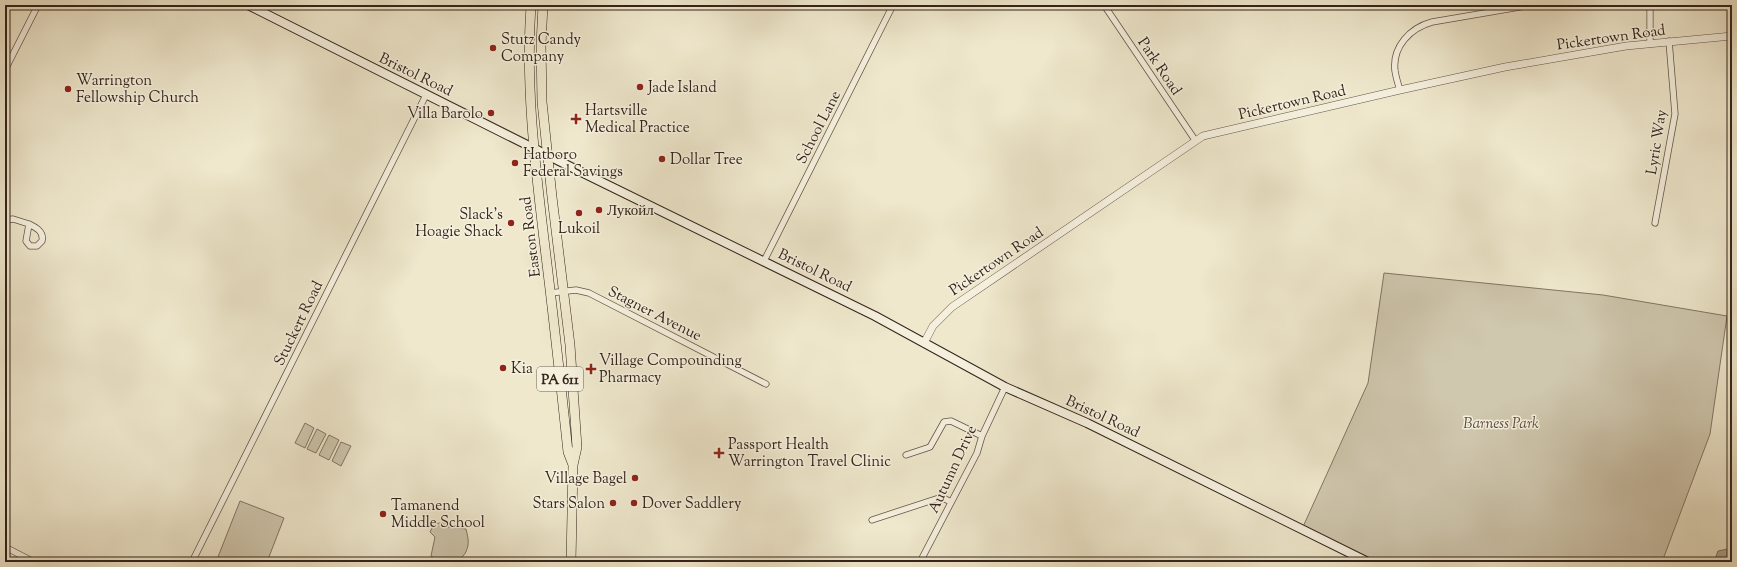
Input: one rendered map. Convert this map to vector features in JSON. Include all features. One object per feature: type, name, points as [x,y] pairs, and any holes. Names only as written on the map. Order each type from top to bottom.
[{"type":"highway","name":"Easton Road","points":[[531,5],[528,48],[534,149],[568,452],[573,465]]},
{"type":"highway","name":"Easton Road","points":[[543,5],[541,72],[547,155],[570,345],[577,447],[573,465],[570,562]]},
{"type":"main road","name":"Bristol Road","points":[[248,5],[534,149],[875,316],[1006,387],[1087,423],[1368,562]]},
{"type":"street","points":[[5,70],[38,5]]},
{"type":"street","name":"School Lane","points":[[764,261],[893,5]]},
{"type":"street","name":"Park Road","points":[[1104,5],[1195,140]]},
{"type":"street","points":[[1400,90],[1395,71],[1396,56],[1404,39],[1417,28],[1432,22],[1532,5]]},
{"type":"street","points":[[1650,5],[1650,43]]},
{"type":"street","name":"Pickertown Road","points":[[924,343],[933,326],[952,307],[1195,140],[1210,134],[1400,90],[1566,56],[1650,43],[1732,36]]},
{"type":"street","name":"Lyric Way","points":[[1655,223],[1675,114],[1669,41]]},
{"type":"street","name":"Stuckert Road","points":[[192,562],[426,95]]},
{"type":"street","points":[[5,220],[13,219],[29,224]]},
{"type":"street","name":"Stagner Avenue","points":[[550,293],[576,290],[589,293],[766,384]]},
{"type":"street","name":"Autumn Drive","points":[[920,562],[977,453],[982,436],[1006,387]]},
{"type":"street","points":[[906,455],[930,447],[944,422],[947,420],[982,436]]},
{"type":"street","points":[[872,520],[939,498],[943,498],[951,502]]},
{"type":"street","points":[[5,547],[34,562]]},
{"type":"green space","name":"Barness Park","points":[[1384,273],[1603,295],[1727,316],[1710,434],[1662,562],[1368,562],[1302,529],[1368,383]]},
{"type":"green space","points":[[305,423],[314,428],[305,448],[295,443]]},
{"type":"green space","points":[[317,429],[326,434],[316,453],[307,449]]},
{"type":"green space","points":[[329,435],[339,440],[329,460],[319,455]]},
{"type":"green space","points":[[341,442],[351,446],[341,466],[332,461]]},
{"type":"green space","points":[[240,501],[284,518],[267,562],[216,562]]},
{"type":"green space","points":[[445,522],[448,527],[466,529],[468,543],[466,552],[463,556],[453,561],[436,559],[431,556],[435,537],[430,532],[434,524]]},
{"type":"shaded area","points":[[1732,548],[1732,562],[1714,562],[1718,551]]},
{"type":"place","name":"Stutz Candy Company","points":[[493,48]]},
{"type":"place","name":"Jade Island","points":[[640,87]]},
{"type":"place","name":"Warrington Fellowship Church","points":[[68,89]]},
{"type":"place","name":"Villa Barolo","points":[[491,113]]},
{"type":"place","name":"Hartsville Medical Practice","points":[[576,119]]},
{"type":"place","name":"Dollar Tree","points":[[662,159]]},
{"type":"place","name":"Hatboro Federal Savings","points":[[515,163]]},
{"type":"place","name":"Лукойл","points":[[599,210]]},
{"type":"place","name":"Lukoil","points":[[579,213]]},
{"type":"place","name":"Slack's Hoagie Shack","points":[[511,223]]},
{"type":"place","name":"Kia","points":[[503,368]]},
{"type":"place","name":"Village Compounding Pharmacy","points":[[591,369]]},
{"type":"place","name":"Passport Health Warrington Travel Clinic","points":[[719,453]]},
{"type":"place","name":"Village Bagel","points":[[635,478]]},
{"type":"place","name":"Stars Salon","points":[[613,503]]},
{"type":"place","name":"Dover Saddlery","points":[[634,503]]},
{"type":"place","name":"Tamanend Middle School","points":[[383,514]]}]
